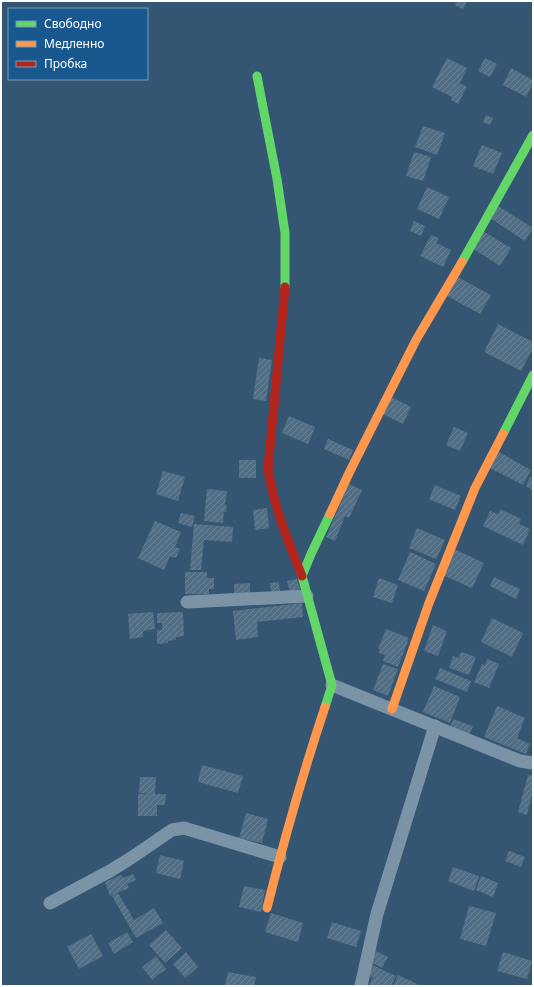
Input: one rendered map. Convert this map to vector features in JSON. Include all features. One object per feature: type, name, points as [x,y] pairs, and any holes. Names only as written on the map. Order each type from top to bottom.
[{"type":"street","points":[[258,76],[285,232],[285,283],[268,469],[270,486],[287,540],[302,576],[332,685],[308,758],[267,908]]},
{"type":"street","points":[[302,576],[350,471],[416,340],[533,136]]},
{"type":"street","points":[[392,709],[429,603],[475,488],[533,375]]},
{"type":"street","points":[[187,602],[307,596]]},
{"type":"street","points":[[332,685],[520,761],[533,763]]},
{"type":"street","points":[[361,986],[377,914],[434,726]]},
{"type":"street","points":[[50,903],[110,872],[172,830],[184,828],[280,857]]},
{"type":"building","points":[[457,1],[467,1],[463,9],[455,5]]},
{"type":"building","points":[[447,58],[467,68],[460,83],[467,87],[458,104],[451,100],[452,97],[432,87]]},
{"type":"building","points":[[485,58],[497,64],[490,77],[478,71]]},
{"type":"building","points":[[511,68],[533,80],[526,97],[503,85]]},
{"type":"building","points":[[486,115],[493,118],[490,125],[483,122]]},
{"type":"building","points":[[423,126],[445,133],[437,155],[415,147]]},
{"type":"building","points":[[482,145],[502,153],[493,174],[473,166]]},
{"type":"building","points":[[414,152],[431,157],[423,181],[406,176]]},
{"type":"building","points":[[427,187],[449,197],[439,219],[417,209]]},
{"type":"building","points":[[498,206],[533,228],[525,241],[490,218]]},
{"type":"building","points":[[414,221],[425,226],[421,236],[410,231]]},
{"type":"building","points":[[483,231],[511,248],[500,266],[472,248]]},
{"type":"building","points":[[431,235],[439,238],[436,243],[451,250],[443,267],[420,256]]},
{"type":"building","points":[[458,277],[491,295],[480,314],[447,296]]},
{"type":"building","points":[[498,324],[533,342],[533,348],[521,371],[484,352]]},
{"type":"building","points":[[259,358],[272,360],[266,401],[253,399]]},
{"type":"building","points":[[391,397],[411,407],[403,424],[383,414]]},
{"type":"building","points":[[289,416],[315,427],[308,444],[282,433]]},
{"type":"building","points":[[454,427],[468,433],[460,451],[446,445]]},
{"type":"building","points":[[328,439],[353,450],[349,460],[324,449]]},
{"type":"building","points":[[497,451],[531,470],[523,485],[488,467]]},
{"type":"building","points":[[239,460],[256,460],[256,478],[239,478]]},
{"type":"building","points":[[163,471],[185,477],[178,501],[156,494]]},
{"type":"building","points":[[530,477],[533,478],[533,490],[526,486]]},
{"type":"building","points":[[349,484],[362,490],[349,518],[345,516],[335,541],[326,537]]},
{"type":"building","points":[[435,485],[461,496],[455,510],[429,499]]},
{"type":"building","points":[[207,489],[227,491],[225,505],[227,506],[226,512],[224,512],[223,523],[204,521]]},
{"type":"building","points":[[267,508],[269,528],[255,530],[253,510]]},
{"type":"building","points":[[500,509],[521,519],[519,524],[530,529],[523,545],[483,526],[490,511],[498,514]]},
{"type":"building","points":[[181,513],[195,516],[192,527],[178,523]]},
{"type":"building","points":[[155,521],[181,532],[175,547],[180,549],[176,558],[170,556],[164,570],[138,558]]},
{"type":"building","points":[[194,524],[233,527],[232,542],[204,540],[201,570],[190,570]]},
{"type":"building","points":[[417,528],[445,540],[436,559],[409,548]]},
{"type":"building","points":[[454,549],[484,563],[472,588],[442,575]]},
{"type":"building","points":[[410,552],[436,564],[424,591],[398,580]]},
{"type":"building","points":[[185,572],[207,572],[207,578],[214,578],[214,589],[209,589],[209,594],[185,594]]},
{"type":"building","points":[[494,577],[520,589],[516,599],[490,586]]},
{"type":"building","points":[[379,578],[398,585],[392,603],[373,597]]},
{"type":"building","points":[[297,579],[300,589],[290,592],[287,581]]},
{"type":"building","points":[[279,582],[280,591],[271,592],[270,583]]},
{"type":"building","points":[[250,583],[250,594],[234,595],[234,584]]},
{"type":"building","points":[[302,603],[303,617],[257,622],[258,637],[236,640],[233,611]]},
{"type":"building","points":[[153,612],[155,629],[143,631],[143,637],[130,639],[128,614]]},
{"type":"building","points":[[183,612],[184,636],[176,637],[176,640],[168,641],[168,643],[157,644],[157,630],[162,630],[162,623],[157,623],[157,613]]},
{"type":"building","points":[[492,618],[523,633],[512,657],[481,642]]},
{"type":"building","points":[[433,625],[447,631],[438,656],[424,651]]},
{"type":"building","points":[[386,629],[409,638],[398,667],[383,661],[385,655],[379,653],[380,650],[378,649]]},
{"type":"building","points":[[461,652],[476,657],[469,675],[449,668],[453,656],[459,658]]},
{"type":"building","points":[[487,659],[499,664],[489,688],[474,682],[482,664],[485,665]]},
{"type":"building","points":[[383,664],[398,669],[388,696],[373,690]]},
{"type":"building","points":[[440,668],[471,681],[467,692],[435,679]]},
{"type":"building","points":[[434,686],[460,697],[450,723],[423,712]]},
{"type":"building","points":[[497,706],[525,718],[517,738],[530,744],[526,754],[484,737]]},
{"type":"building","points":[[453,719],[473,726],[469,735],[450,728]]},
{"type":"building","points":[[202,765],[243,776],[238,793],[198,782]]},
{"type":"building","points":[[528,775],[533,776],[533,790],[527,815],[518,812]]},
{"type":"building","points":[[140,777],[156,777],[155,794],[166,794],[165,805],[157,805],[157,816],[138,816],[138,794],[151,794],[139,793]]},
{"type":"building","points":[[246,813],[268,819],[262,843],[239,838]]},
{"type":"building","points":[[509,851],[525,857],[521,867],[505,861]]},
{"type":"building","points":[[160,855],[184,861],[180,879],[156,873]]},
{"type":"building","points":[[453,867],[479,876],[474,891],[448,881]]},
{"type":"building","points":[[133,874],[136,880],[127,884],[129,888],[110,896],[105,882],[121,875],[123,878]]},
{"type":"building","points":[[481,876],[498,883],[493,897],[476,890]]},
{"type":"building","points":[[244,886],[265,890],[261,912],[239,907]]},
{"type":"building","points":[[118,893],[134,920],[154,908],[163,923],[136,938],[112,896]]},
{"type":"building","points":[[469,906],[496,913],[486,946],[460,939]]},
{"type":"building","points":[[271,913],[303,923],[298,942],[265,932]]},
{"type":"building","points":[[332,922],[361,931],[356,947],[327,938]]},
{"type":"building","points":[[166,930],[182,948],[165,963],[149,945]]},
{"type":"building","points":[[127,932],[133,942],[114,954],[108,943]]},
{"type":"building","points":[[91,934],[103,956],[79,969],[67,947]]},
{"type":"building","points":[[374,950],[388,957],[382,968],[369,961]]},
{"type":"building","points":[[186,952],[198,967],[185,978],[173,964]]},
{"type":"building","points":[[503,952],[532,961],[527,979],[497,971]]},
{"type":"building","points":[[156,956],[166,969],[152,980],[142,967]]},
{"type":"building","points":[[372,965],[396,976],[391,986],[369,986],[373,977],[367,975]]},
{"type":"building","points":[[228,972],[256,977],[254,986],[225,986]]},
{"type":"building","points":[[398,975],[421,986],[393,986]]},
{"type":"traffic: fast","points":[[257,76],[277,179],[285,233],[285,287]]},
{"type":"traffic: fast","points":[[462,262],[533,135]]},
{"type":"traffic: fast","points":[[503,434],[533,375]]},
{"type":"traffic: fast","points":[[325,707],[332,685],[302,576],[330,514]]},
{"type":"traffic: slow","points":[[330,514],[416,340],[462,262]]},
{"type":"traffic: slow","points":[[392,709],[429,603],[475,488],[503,434]]},
{"type":"traffic: slow","points":[[267,908],[294,807],[325,707]]},
{"type":"traffic: jam","points":[[285,287],[268,469],[278,510],[302,576]]}]
